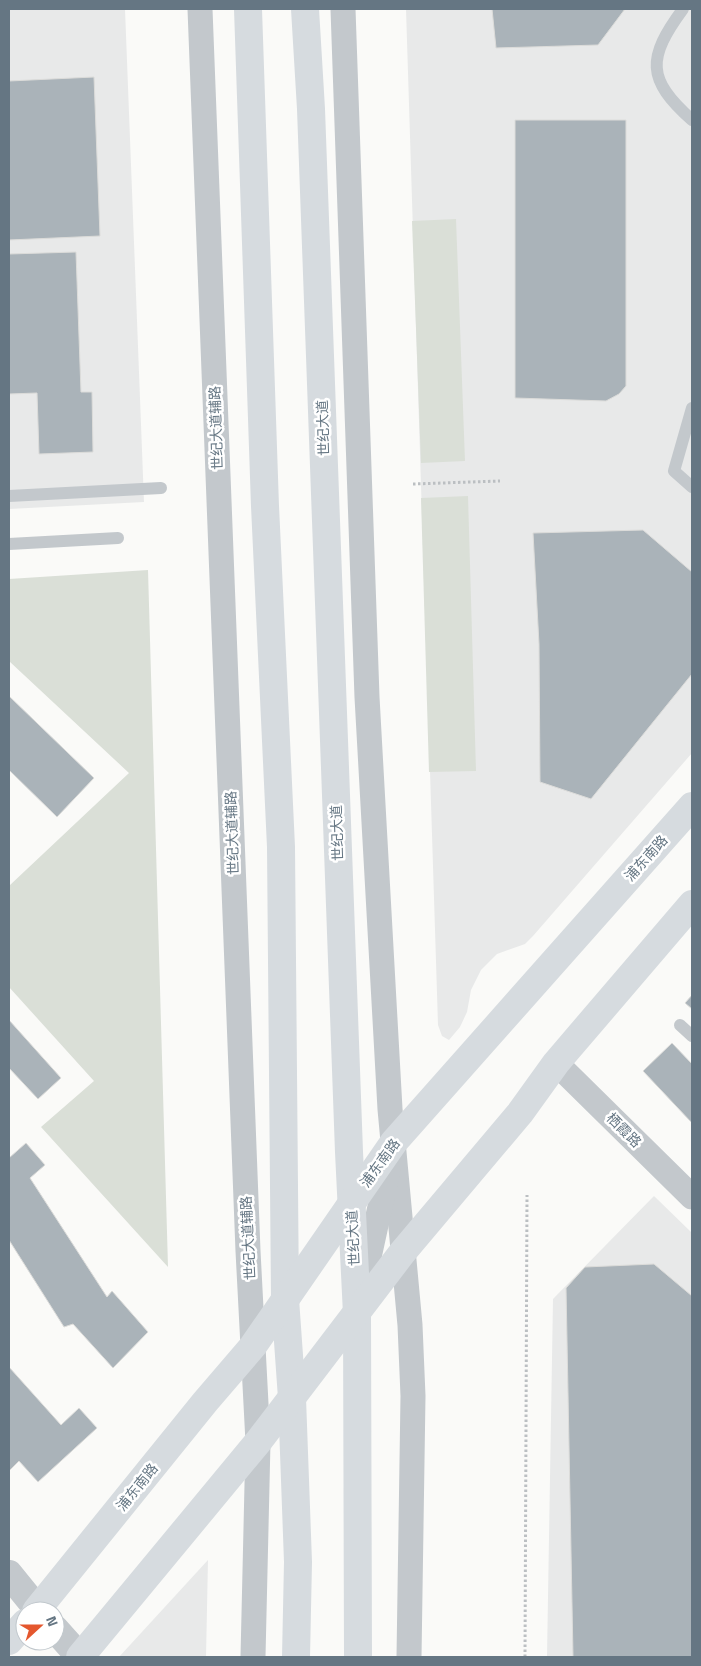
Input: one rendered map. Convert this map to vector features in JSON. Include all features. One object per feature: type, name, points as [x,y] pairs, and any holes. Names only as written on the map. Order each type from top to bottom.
[{"type":"main road","points":[[248,9],[265,506],[281,847],[285,1299],[292,1398],[298,1562],[296,1657]]},
{"type":"main road","name":"世纪大道","points":[[305,9],[311,109],[351,1203],[357,1314],[358,1657]]},
{"type":"main road","name":"浦东南路","points":[[52,1601],[253,1346],[394,1142],[692,806]]},
{"type":"main road","points":[[80,1657],[258,1442],[402,1253],[520,1113],[556,1063],[692,904]]},
{"type":"street","name":"世纪大道辅路","points":[[200,9],[258,1442],[253,1657]]},
{"type":"street","points":[[343,9],[367,697],[394,1142],[402,1253],[410,1325],[413,1396],[409,1657]]},
{"type":"street","name":"栖霞路","points":[[556,1063],[692,1197]]},
{"type":"street","points":[[357,1314],[394,1142]]},
{"type":"street","points":[[9,1574],[28,1601]]},
{"type":"street","points":[[65,1642],[80,1657]]},
{"type":"lane","points":[[683,9],[659,46],[656,65],[660,85],[672,102],[692,120]]},
{"type":"lane","points":[[692,408],[674,471],[692,487]]},
{"type":"lane","points":[[9,496],[161,488]]},
{"type":"lane","points":[[9,544],[118,538]]},
{"type":"lane","points":[[680,1025],[692,1036]]},
{"type":"path","points":[[413,484],[500,481]]},
{"type":"path","points":[[525,1657],[527,1195]]},
{"type":"shaded area","points":[[9,9],[125,9],[144,502],[9,509]]},
{"type":"shaded area","points":[[406,9],[692,9],[692,753],[533,936],[525,944],[497,954],[481,970],[471,990],[467,1012],[460,1027],[449,1040],[442,1036],[438,1025]]},
{"type":"shaded area","points":[[456,219],[465,461],[421,463],[412,221]]},
{"type":"shaded area","points":[[468,496],[476,771],[429,772],[421,498]]},
{"type":"shaded area","points":[[148,570],[168,1267],[41,1127],[94,1081],[9,987],[9,886],[129,773],[9,661],[9,579]]},
{"type":"shaded area","points":[[654,1196],[692,1233],[692,1657],[547,1657],[553,1299]]},
{"type":"shaded area","points":[[208,1560],[206,1657],[119,1657]]},
{"type":"building","points":[[492,9],[625,9],[598,45],[496,48]]},
{"type":"building","points":[[94,77],[100,236],[9,240],[9,81]]},
{"type":"building","points":[[515,120],[626,120],[626,386],[619,394],[606,401],[515,398]]},
{"type":"building","points":[[76,252],[81,392],[92,392],[93,452],[39,454],[37,393],[9,394],[9,254]]},
{"type":"building","points":[[643,530],[692,572],[692,674],[591,799],[540,782],[539,644],[533,533]]},
{"type":"building","points":[[9,696],[94,778],[57,817],[9,770]]},
{"type":"building","points":[[692,995],[692,1009],[685,1003]]},
{"type":"building","points":[[9,1020],[61,1078],[38,1099],[9,1068]]},
{"type":"building","points":[[672,1043],[692,1064],[692,1123],[643,1071]]},
{"type":"building","points":[[26,1143],[45,1165],[30,1178],[107,1297],[112,1291],[148,1332],[113,1368],[73,1324],[64,1327],[9,1240],[9,1158]]},
{"type":"building","points":[[654,1264],[692,1296],[692,1657],[573,1657],[566,1288],[585,1267]]},
{"type":"building","points":[[9,1367],[61,1425],[79,1408],[97,1428],[38,1482],[19,1461],[9,1471]]}]
